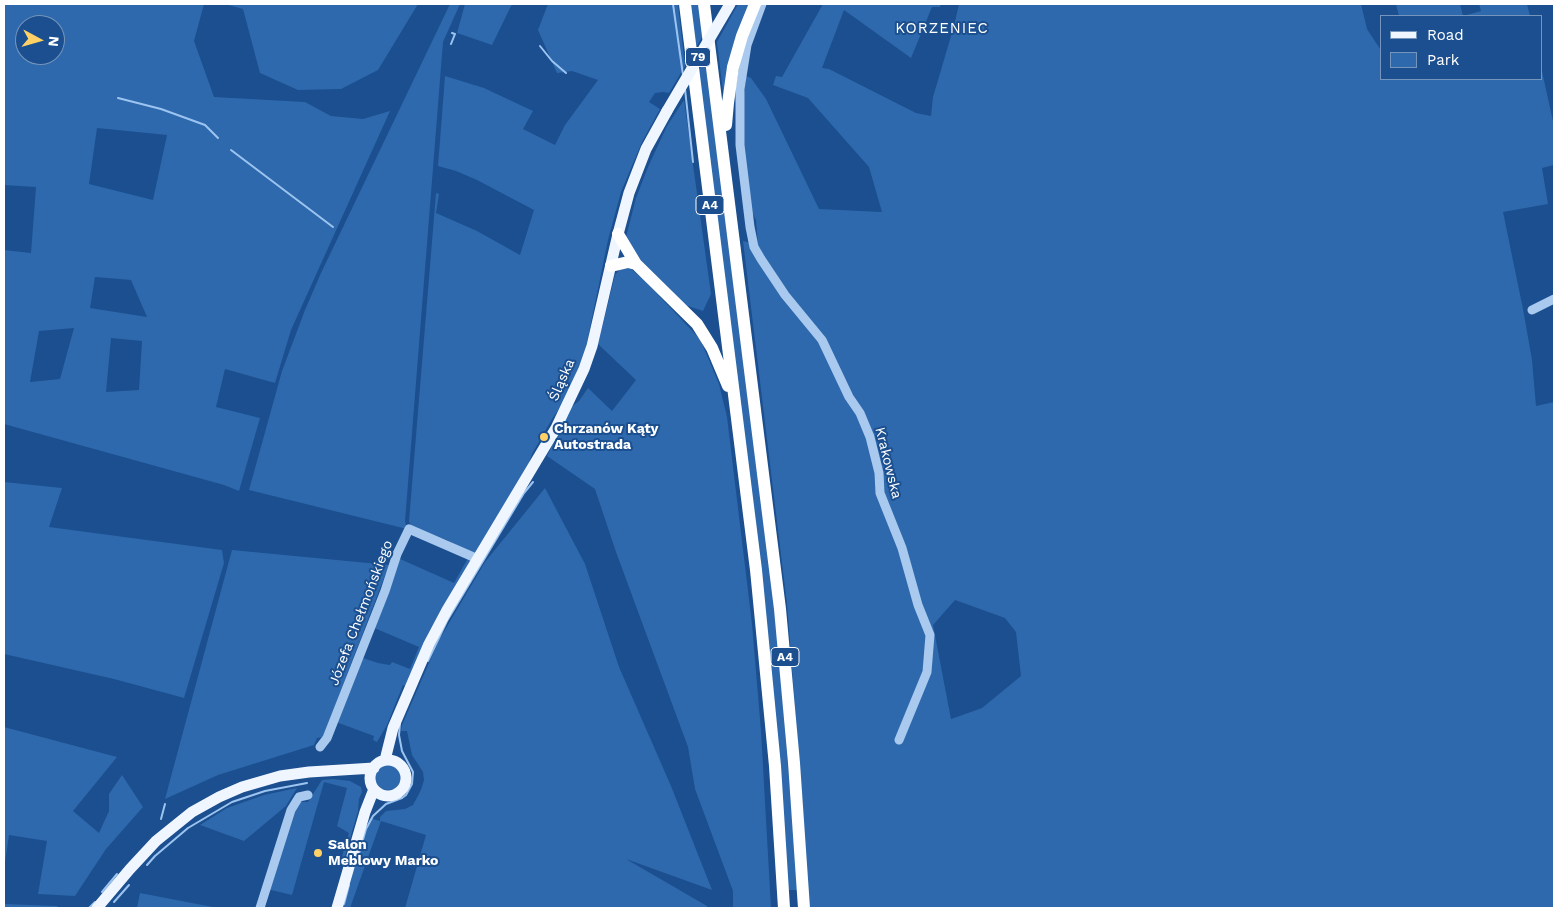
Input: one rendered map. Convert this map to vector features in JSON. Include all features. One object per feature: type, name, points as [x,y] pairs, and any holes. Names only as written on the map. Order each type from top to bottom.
[{"type":"highway","name":"A4","points":[[685,4],[766,660],[784,908]]},
{"type":"highway","name":"A4","points":[[704,4],[780,609],[794,763],[804,908]]},
{"type":"highway","points":[[725,165],[727,111],[732,76],[742,36],[755,4]]},
{"type":"highway","points":[[618,234],[636,264],[686,312],[705,336],[719,361],[736,406]]},
{"type":"highway","points":[[611,266],[628,262],[636,264]]},
{"type":"main road","name":"Śląska","points":[[385,760],[390,737],[430,644],[556,428],[574,392],[592,346],[618,234],[634,178],[646,149],[667,110],[730,4]]},
{"type":"main road","name":"Śląska","points":[[396,723],[394,749],[398,763]]},
{"type":"main road","points":[[97,908],[156,841],[180,821],[206,804],[242,787],[270,778],[309,772],[374,768],[385,760],[398,763]]},
{"type":"main road","name":"79","points":[[363,822],[381,798],[386,795],[392,795],[400,790],[405,782],[404,771],[398,763]]},
{"type":"main road","name":"79","points":[[337,908],[363,822],[374,768]]},
{"type":"main road","points":[[343,771],[372,785],[386,795]]},
{"type":"street","name":"Krakowska","points":[[762,4],[747,45],[740,89],[740,145],[744,188],[753,242],[761,259],[785,295],[822,340],[849,397],[860,413],[870,437],[877,464],[880,493],[902,548],[918,605],[930,635],[927,672],[899,740]]},
{"type":"street","points":[[1532,310],[1554,299]]},
{"type":"street","name":"Józefa Chełmońskiego","points":[[320,747],[327,738],[409,529],[478,559]]},
{"type":"street","points":[[260,908],[291,810],[298,797],[308,795]]},
{"type":"green space","points":[[4,4],[204,4],[194,41],[214,97],[305,102],[331,116],[363,119],[390,111],[291,330],[275,383],[225,369],[216,407],[260,418],[239,491],[224,485],[4,424],[4,250],[31,253],[36,187],[4,185]],"holes":[[[97,128],[167,135],[153,200],[89,184]],[[95,277],[131,280],[147,317],[90,308]],[[74,328],[60,379],[30,382],[39,331]],[[111,338],[142,341],[139,390],[106,392]]]},
{"type":"green space","points":[[225,4],[418,4],[378,70],[341,89],[298,90],[260,73],[243,9]]},
{"type":"green space","points":[[450,4],[460,4],[443,42],[405,521],[407,529],[249,490],[282,371],[305,310]]},
{"type":"green space","points":[[465,4],[512,4],[492,45],[457,33]]},
{"type":"green space","points":[[548,4],[678,4],[685,66],[669,93],[655,93],[649,102],[660,109],[642,142],[621,192],[608,240],[585,352],[566,399],[552,419],[532,454],[527,469],[476,556],[447,540],[411,526],[409,521],[436,193],[439,194],[436,213],[477,231],[520,255],[534,210],[477,180],[438,166],[445,76],[484,88],[533,111],[523,129],[555,145],[565,125],[598,80],[572,71],[557,73],[538,30]]},
{"type":"green space","points":[[689,4],[700,4],[704,34],[695,49]]},
{"type":"green space","points":[[738,4],[750,4],[724,100],[717,42]]},
{"type":"green space","points":[[823,4],[941,4],[940,7],[932,7],[911,58],[844,10],[822,68],[829,69],[916,113],[931,116],[933,97],[959,4],[1361,4],[1367,29],[1380,49],[1380,80],[1543,80],[1543,76],[1554,126],[1554,165],[1542,168],[1548,204],[1503,212],[1532,360],[1536,406],[1554,402],[1554,908],[808,908],[803,810],[787,604],[743,241],[758,245],[756,220],[751,210],[744,168],[744,96],[746,76],[751,78],[766,99],[819,209],[882,212],[869,167],[808,98],[773,85],[776,76],[782,77]],"holes":[[[955,600],[1005,618],[1016,632],[1021,676],[982,708],[951,719],[933,625]]]},
{"type":"green space","points":[[1396,4],[1460,4],[1463,15],[1399,15]]},
{"type":"green space","points":[[1479,4],[1527,4],[1530,15],[1467,15],[1481,11]]},
{"type":"green space","points":[[707,56],[774,595],[798,890],[787,890],[698,71]]},
{"type":"green space","points":[[684,100],[711,294],[703,311],[682,304],[636,259],[626,237],[636,198],[648,167],[667,126]]},
{"type":"green space","points":[[621,268],[631,269],[643,279],[700,339],[719,384],[727,417],[752,624],[761,731],[771,908],[733,908],[733,891],[695,789],[688,747],[616,552],[595,489],[547,456],[571,407],[579,401],[588,388],[612,411],[636,380],[598,344],[615,275]]},
{"type":"green space","points":[[4,482],[62,488],[49,527],[222,550],[224,563],[184,698],[114,679],[4,654]]},
{"type":"green space","points":[[545,488],[585,564],[619,667],[671,786],[712,890],[626,859],[707,906],[707,908],[405,908],[426,835],[381,821],[350,908],[341,908],[370,818],[380,821],[380,817],[386,811],[405,809],[413,805],[421,790],[424,780],[423,772],[412,755],[407,731],[401,731],[439,640],[485,562]]},
{"type":"green space","points":[[232,550],[389,565],[323,737],[317,738],[314,745],[218,775],[165,799]]},
{"type":"green space","points":[[398,558],[454,583],[468,558],[473,561],[406,686],[403,685],[387,725],[377,742],[373,740],[374,736],[336,722],[360,657],[390,665],[392,662],[410,669],[419,647],[372,627]]},
{"type":"green space","points":[[4,727],[117,757],[73,811],[99,833],[109,811],[109,794],[122,775],[143,807],[106,849],[75,896],[38,894],[47,841],[9,835],[4,869]]},
{"type":"green space","points":[[388,764],[397,768],[401,777],[397,786],[388,790],[379,786],[375,777],[379,768]]},
{"type":"green space","points":[[322,780],[350,781],[361,787],[362,792],[343,863],[340,863],[349,833],[337,826],[347,788],[324,782],[292,895],[267,889],[297,802],[308,802]]},
{"type":"green space","points":[[297,788],[286,806],[244,841],[200,825],[227,808],[264,795]]},
{"type":"green space","points":[[140,893],[218,908],[137,908]]},
{"type":"green space","points":[[4,904],[57,906],[59,908],[4,908]]},
{"type":"waterway","points":[[673,4],[683,75]]},
{"type":"waterway","points":[[451,44],[455,34],[452,33]]},
{"type":"waterway","points":[[540,46],[552,61],[566,73]]},
{"type":"waterway","points":[[685,89],[693,162]]},
{"type":"waterway","points":[[118,98],[161,109],[205,125],[218,138]]},
{"type":"waterway","points":[[231,150],[333,227]]},
{"type":"waterway","points":[[428,661],[447,621],[524,493],[533,482]]},
{"type":"waterway","points":[[358,857],[366,829],[373,816],[386,804],[406,795],[412,784],[413,772],[402,751],[399,735],[400,724]]},
{"type":"waterway","points":[[147,865],[188,828],[232,802],[265,791],[307,783]]},
{"type":"waterway","points":[[161,819],[165,804]]},
{"type":"waterway","points":[[102,892],[117,874]]},
{"type":"waterway","points":[[114,902],[129,885]]},
{"type":"waterway","points":[[344,904],[349,885]]},
{"type":"waterway","points":[[89,908],[95,902]]},
{"type":"place","name":"Chrzanów Kąty Autostrada","points":[[544,437]]},
{"type":"place","name":"Salon Meblowy Marko","points":[[318,853]]},
{"type":"district","name":"KORZENIEC","points":[[942,29]]}]
